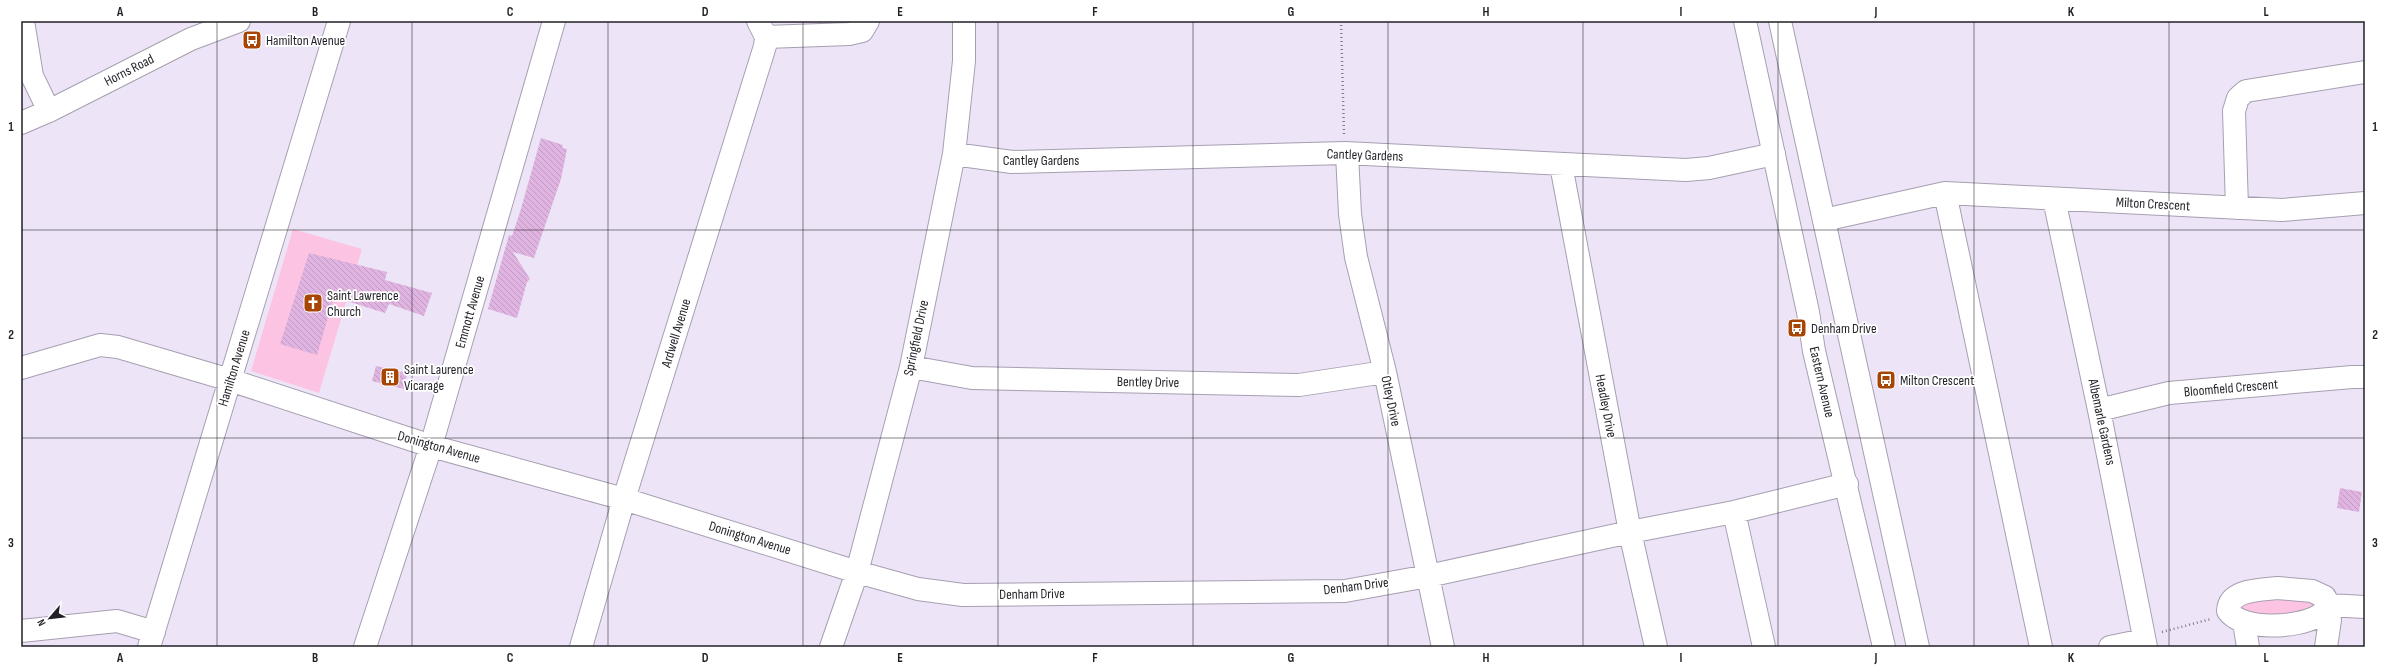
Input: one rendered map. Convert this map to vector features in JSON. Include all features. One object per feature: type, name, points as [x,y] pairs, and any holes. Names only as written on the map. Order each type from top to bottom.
[{"type":"main road","points":[[23,21],[32,76],[49,111]]},
{"type":"main road","name":"Horns Road","points":[[21,123],[49,111],[191,39],[239,21]]},
{"type":"main road","name":"Hamilton Avenue","points":[[152,639],[339,21]]},
{"type":"main road","name":"Emmott Avenue","points":[[365,647],[431,446],[554,21]]},
{"type":"main road","points":[[762,29],[849,34],[862,31],[868,21]]},
{"type":"main road","name":"Springfield Drive","points":[[831,647],[857,572],[911,367],[954,154],[964,61],[964,21]]},
{"type":"main road","name":"Eastern Avenue","points":[[1745,21],[1814,351],[1847,484],[1884,647]]},
{"type":"main road","points":[[1780,21],[1918,647]]},
{"type":"main road","name":"Ardwell Avenue","points":[[581,647],[624,499],[765,46],[762,29]]},
{"type":"main road","points":[[2237,208],[2234,111],[2238,98],[2246,92],[2365,72]]},
{"type":"main road","name":"Cantley Gardens","points":[[954,154],[1012,162],[1346,153],[1561,165],[1686,170],[1708,168],[1774,154]]},
{"type":"main road","name":"Otley Drive","points":[[1346,153],[1350,214],[1356,257],[1385,372],[1443,647]]},
{"type":"main road","name":"Headley Drive","points":[[1561,165],[1630,532],[1656,647]]},
{"type":"main road","points":[[1945,193],[2041,647]]},
{"type":"main road","name":"Milton Crescent","points":[[1824,220],[1945,193],[2282,210],[2365,203]]},
{"type":"main road","name":"Albemarle Gardens","points":[[2054,199],[2100,410],[2145,641]]},
{"type":"main road","name":"Donington Avenue","points":[[21,368],[100,345],[118,347],[230,380],[431,446],[624,499],[857,572]]},
{"type":"main road","name":"Bentley Drive","points":[[911,367],[972,378],[1299,385],[1385,372]]},
{"type":"main road","name":"Bloomfield Crescent","points":[[2100,410],[2169,393],[2352,377],[2365,378]]},
{"type":"main road","name":"Denham Drive","points":[[857,572],[918,589],[963,595],[1345,591],[1428,576],[1630,532],[1734,512],[1847,484]]},
{"type":"main road","points":[[1734,512],[1764,647]]},
{"type":"main road","points":[[2248,647],[2236,616],[2228,604],[2233,598],[2243,594],[2278,588],[2320,593],[2325,597],[2326,608],[2330,620],[2326,647]]},
{"type":"main road","points":[[2236,616],[2281,625],[2312,619],[2326,608],[2365,607]]},
{"type":"main road","points":[[21,631],[117,621],[152,639]]},
{"type":"main road","points":[[2110,647],[2145,641]]},
{"type":"path","points":[[1341,21],[1346,153]]},
{"type":"path","points":[[2145,641],[2210,620],[2236,616]]},
{"type":"shaded area","points":[[293,229],[362,249],[319,393],[251,371]]},
{"type":"shaded area","points":[[2259,595],[2318,603],[2301,616],[2241,613],[2238,605]]},
{"type":"building","points":[[541,138],[563,145],[562,148],[567,149],[561,179],[534,258],[513,252],[530,279],[527,282],[517,318],[488,309],[509,235],[512,236],[520,212]]},
{"type":"building","points":[[309,253],[387,272],[385,280],[432,293],[424,316],[389,304],[385,313],[334,297],[317,355],[280,344]]},
{"type":"building","name":"Saint Laurence Vicarage","points":[[376,366],[407,373],[404,389],[372,381]]},
{"type":"building","points":[[2340,488],[2362,492],[2359,512],[2337,508]]},
{"type":"place","name":"Hamilton Avenue","points":[[252,40]]},
{"type":"place","name":"Saint Lawrence Church","points":[[313,303]]},
{"type":"place","name":"Denham Drive","points":[[1797,328]]},
{"type":"place","name":"Saint Laurence Vicarage","points":[[390,377]]},
{"type":"place","name":"Milton Crescent","points":[[1886,380]]}]
